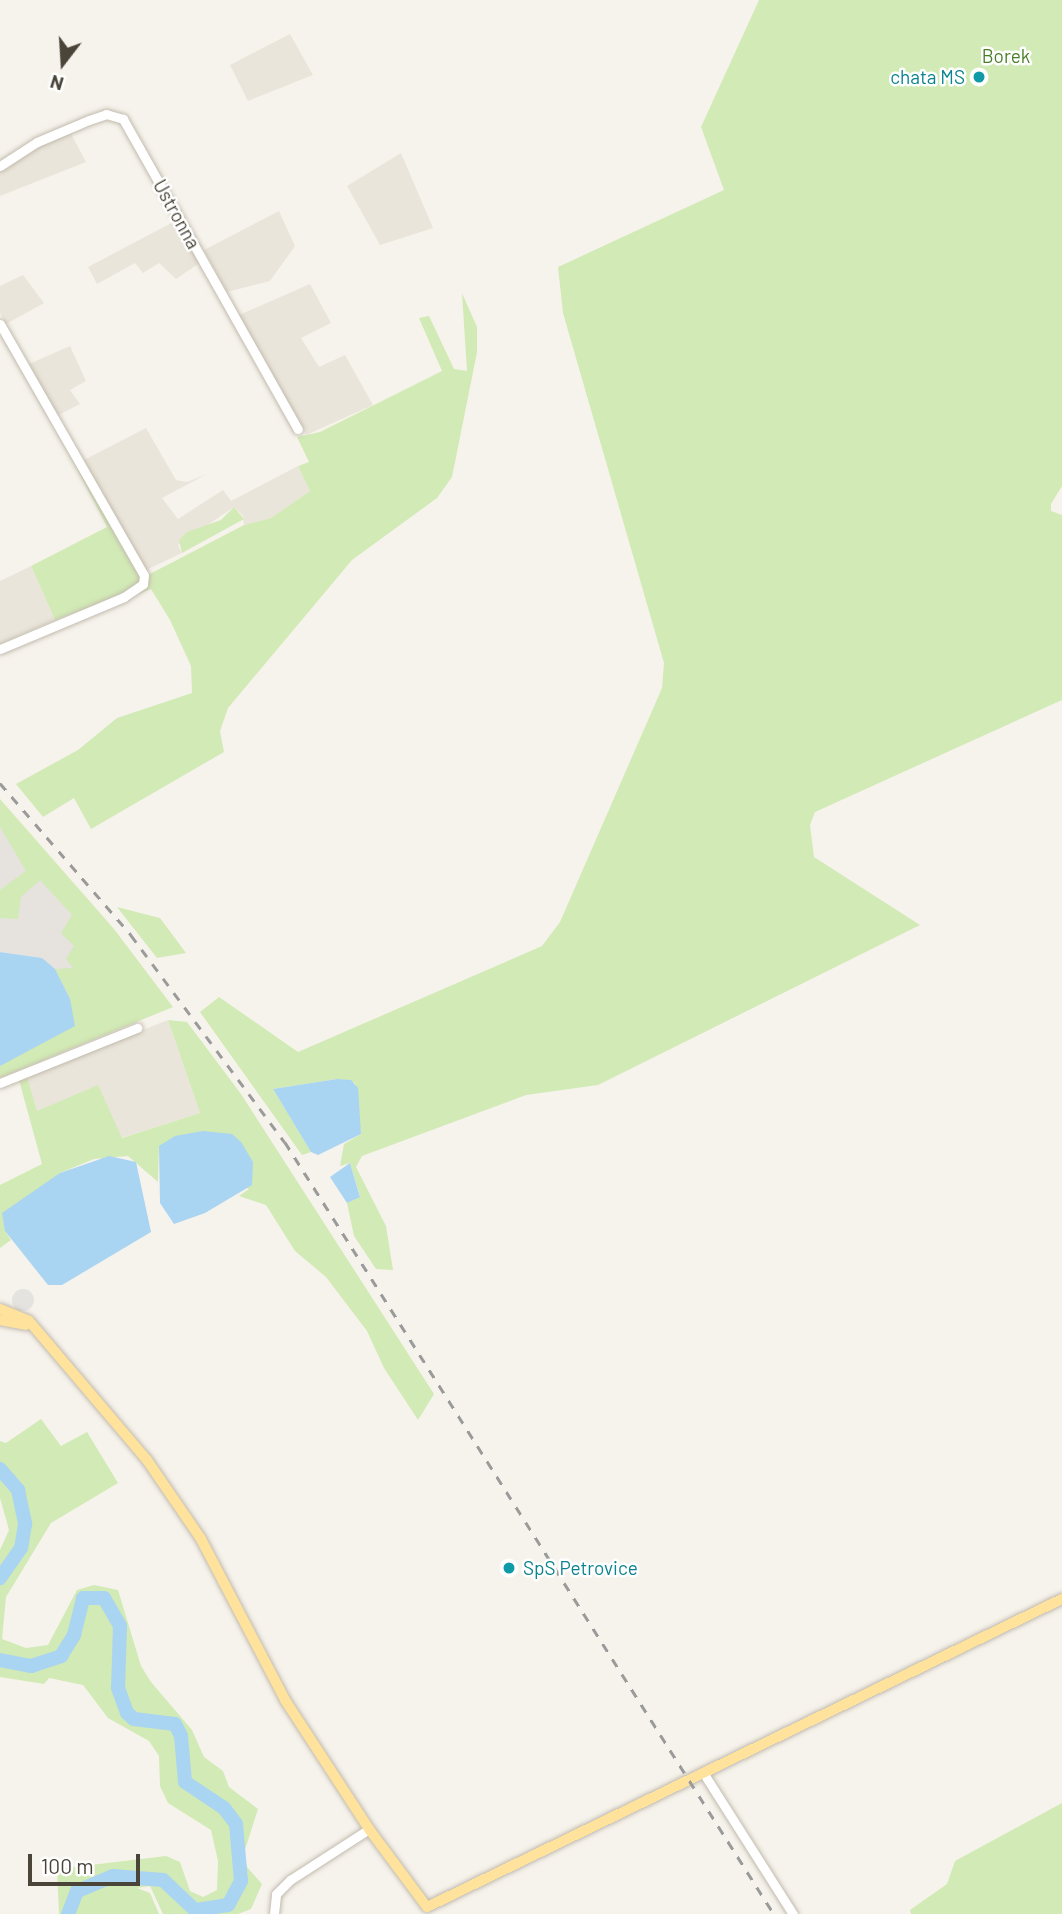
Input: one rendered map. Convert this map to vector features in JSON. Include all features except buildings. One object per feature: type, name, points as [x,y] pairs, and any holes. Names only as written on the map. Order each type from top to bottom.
[{"type":"main road","points":[[0,1309],[32,1327],[119,1423],[188,1519],[285,1700],[369,1829],[431,1910],[1062,1599]]},
{"type":"main road","points":[[0,1320],[32,1327]]},
{"type":"street","name":"Ustronna","points":[[0,166],[37,142],[89,120],[106,114],[123,119],[298,429]]},
{"type":"street","points":[[0,324],[144,575],[143,584],[124,597],[0,649]]},
{"type":"street","points":[[0,1083],[137,1028]]},
{"type":"street","points":[[704,1774],[793,1914]]},
{"type":"street","points":[[274,1914],[276,1894],[290,1880],[369,1829]]},
{"type":"shaded area","points":[[290,34],[313,75],[248,101],[230,65]]},
{"type":"shaded area","points":[[69,130],[86,162],[0,196],[0,169]]},
{"type":"shaded area","points":[[401,153],[433,228],[380,245],[347,186]]},
{"type":"shaded area","points":[[279,211],[295,246],[270,281],[227,292],[204,250]]},
{"type":"shaded area","points":[[177,220],[201,262],[176,279],[159,263],[143,273],[135,263],[97,284],[88,267]]},
{"type":"shaded area","points":[[23,275],[44,303],[6,324],[0,313],[0,286]]},
{"type":"shaded area","points":[[310,284],[331,323],[301,338],[319,367],[345,355],[373,405],[306,435],[239,315]]},
{"type":"shaded area","points":[[70,346],[86,381],[70,390],[80,404],[57,416],[29,364]]},
{"type":"shaded area","points":[[146,428],[176,480],[187,482],[207,474],[162,498],[178,519],[223,490],[231,501],[298,466],[310,491],[271,518],[244,525],[243,516],[234,507],[178,545],[182,553],[146,570],[82,461]]},
{"type":"shaded area","points":[[31,566],[55,620],[0,644],[0,581]]},
{"type":"shaded area","points":[[0,817],[149,985],[75,1026],[42,958],[0,952]]},
{"type":"shaded area","points":[[168,1020],[200,1113],[121,1138],[37,1111],[27,1076]]},
{"type":"shaded area","points":[[23,1289],[33,1296],[34,1300],[27,1310],[23,1311],[13,1304],[12,1300],[19,1290]]},
{"type":"green space","name":"Borek","points":[[759,0],[1062,0],[1062,486],[1051,504],[1051,511],[1062,515],[1062,700],[815,812],[810,825],[814,857],[920,925],[598,1085],[526,1095],[362,1156],[356,1167],[386,1226],[393,1270],[376,1269],[354,1236],[347,1203],[360,1196],[350,1163],[340,1166],[344,1144],[361,1134],[355,1083],[337,1079],[273,1089],[311,1152],[302,1155],[200,1012],[219,997],[298,1052],[542,946],[560,922],[662,688],[664,663],[563,313],[558,267],[724,190],[701,127]]},
{"type":"green space","points":[[462,293],[477,327],[477,352],[452,477],[437,498],[352,560],[228,708],[220,731],[224,752],[91,829],[74,798],[43,817],[16,784],[78,750],[117,718],[192,693],[191,666],[170,620],[151,589],[139,594],[146,576],[244,525],[271,518],[310,491],[298,466],[309,462],[297,437],[320,432],[442,371],[419,318],[429,316],[454,369],[467,371]]},
{"type":"green space","points":[[58,432],[141,575],[141,582],[126,593],[55,620],[31,566],[107,527]]},
{"type":"green space","points":[[234,507],[244,519],[182,553],[179,540],[187,532],[221,520]]},
{"type":"green space","points":[[0,799],[114,929],[173,1007],[0,1078],[0,1066],[70,999],[55,969],[73,968],[66,959],[74,946],[61,933],[72,915],[40,880],[21,897],[18,919],[0,918],[0,890],[26,871],[0,827]]},
{"type":"green space","points":[[117,907],[160,918],[186,953],[157,958]]},
{"type":"green space","points":[[168,1020],[187,1022],[241,1094],[434,1394],[418,1420],[384,1368],[367,1331],[326,1277],[295,1251],[266,1205],[239,1196],[249,1189],[159,1146],[158,1182],[128,1156],[94,1159],[60,1173],[5,1231],[11,1240],[0,1248],[0,1185],[42,1164],[19,1080],[27,1076],[37,1111],[98,1085],[122,1138],[200,1113]]},
{"type":"green space","points":[[41,1419],[61,1446],[87,1432],[118,1483],[51,1523],[6,1597],[2,1639],[26,1648],[48,1645],[77,1590],[94,1585],[118,1590],[141,1666],[151,1682],[192,1730],[204,1757],[223,1771],[229,1787],[258,1809],[244,1853],[247,1867],[262,1884],[251,1909],[238,1914],[163,1914],[150,1886],[137,1888],[150,1893],[159,1914],[59,1914],[57,1869],[166,1856],[180,1862],[190,1891],[203,1897],[217,1890],[218,1861],[211,1830],[168,1803],[160,1786],[159,1756],[149,1741],[108,1718],[83,1685],[49,1678],[44,1684],[0,1677],[0,1550],[9,1530],[0,1498],[0,1441],[6,1443]]},
{"type":"green space","points":[[1062,1803],[1062,1914],[911,1914],[910,1910],[947,1884],[955,1861]]},
{"type":"water","points":[[0,952],[42,958],[55,969],[70,999],[75,1026],[0,1066]]},
{"type":"water","points":[[337,1079],[351,1080],[358,1088],[361,1134],[318,1155],[311,1152],[273,1089]]},
{"type":"water","points":[[203,1131],[232,1134],[241,1142],[253,1162],[252,1185],[205,1213],[174,1224],[160,1203],[159,1146],[175,1136]]},
{"type":"water","points":[[109,1156],[136,1162],[151,1232],[62,1285],[48,1285],[5,1231],[2,1213],[60,1173]]},
{"type":"water","points":[[350,1163],[360,1197],[347,1203],[330,1177]]},
{"type":"waterway","points":[[0,1469],[18,1490],[25,1524],[21,1548],[0,1578]]},
{"type":"waterway","points":[[0,1660],[31,1666],[61,1656],[74,1635],[83,1598],[104,1598],[120,1626],[118,1688],[127,1713],[134,1719],[175,1724],[181,1736],[185,1782],[224,1808],[236,1824],[241,1881],[228,1905],[195,1910],[163,1880],[113,1876],[77,1891],[68,1914]]},
{"type":"railway","points":[[0,783],[131,935],[285,1142],[774,1914]]},
{"type":"place","name":"chata MS","points":[[979,77]]},
{"type":"place","name":"SpS Petrovice","points":[[509,1568]]}]
